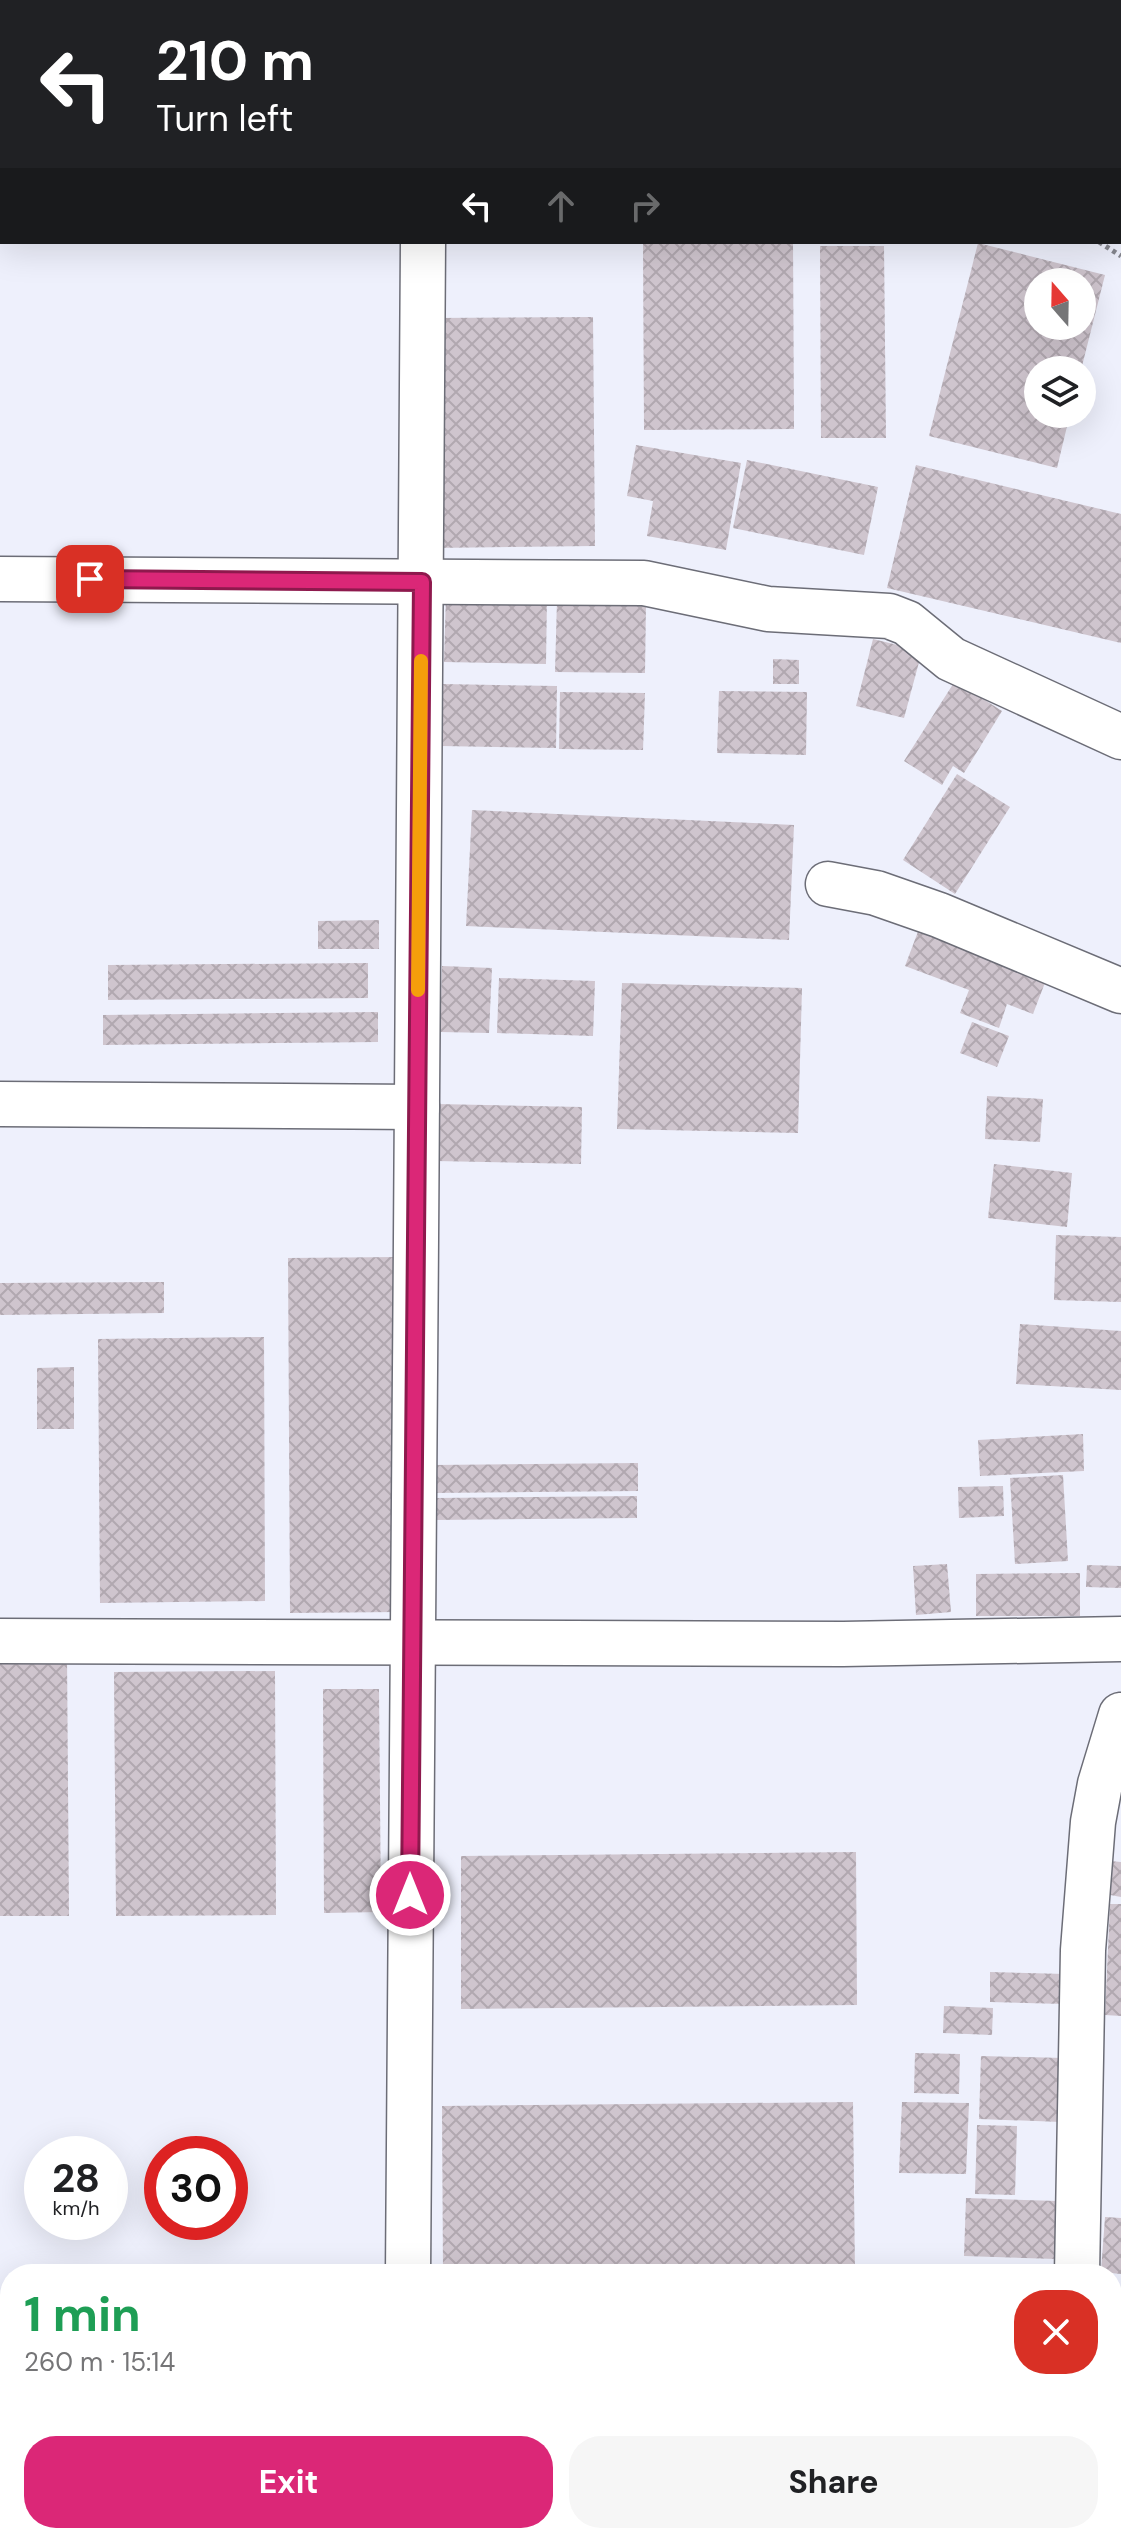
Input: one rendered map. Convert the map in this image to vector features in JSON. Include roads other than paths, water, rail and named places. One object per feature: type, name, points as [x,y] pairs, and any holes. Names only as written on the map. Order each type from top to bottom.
[{"type":"street","points":[[408,2264],[423,244]]},
{"type":"street","points":[[0,579],[644,583],[768,609],[889,616],[907,623],[951,659],[1121,737]]},
{"type":"street","points":[[828,884],[876,893],[939,915],[1121,991]]},
{"type":"street","points":[[0,1104],[417,1107]]},
{"type":"street","points":[[0,1641],[843,1644],[1121,1639]]},
{"type":"street","points":[[1077,2264],[1083,1950],[1107,1853],[1093,1822],[1100,1784],[1121,1715]]}]
